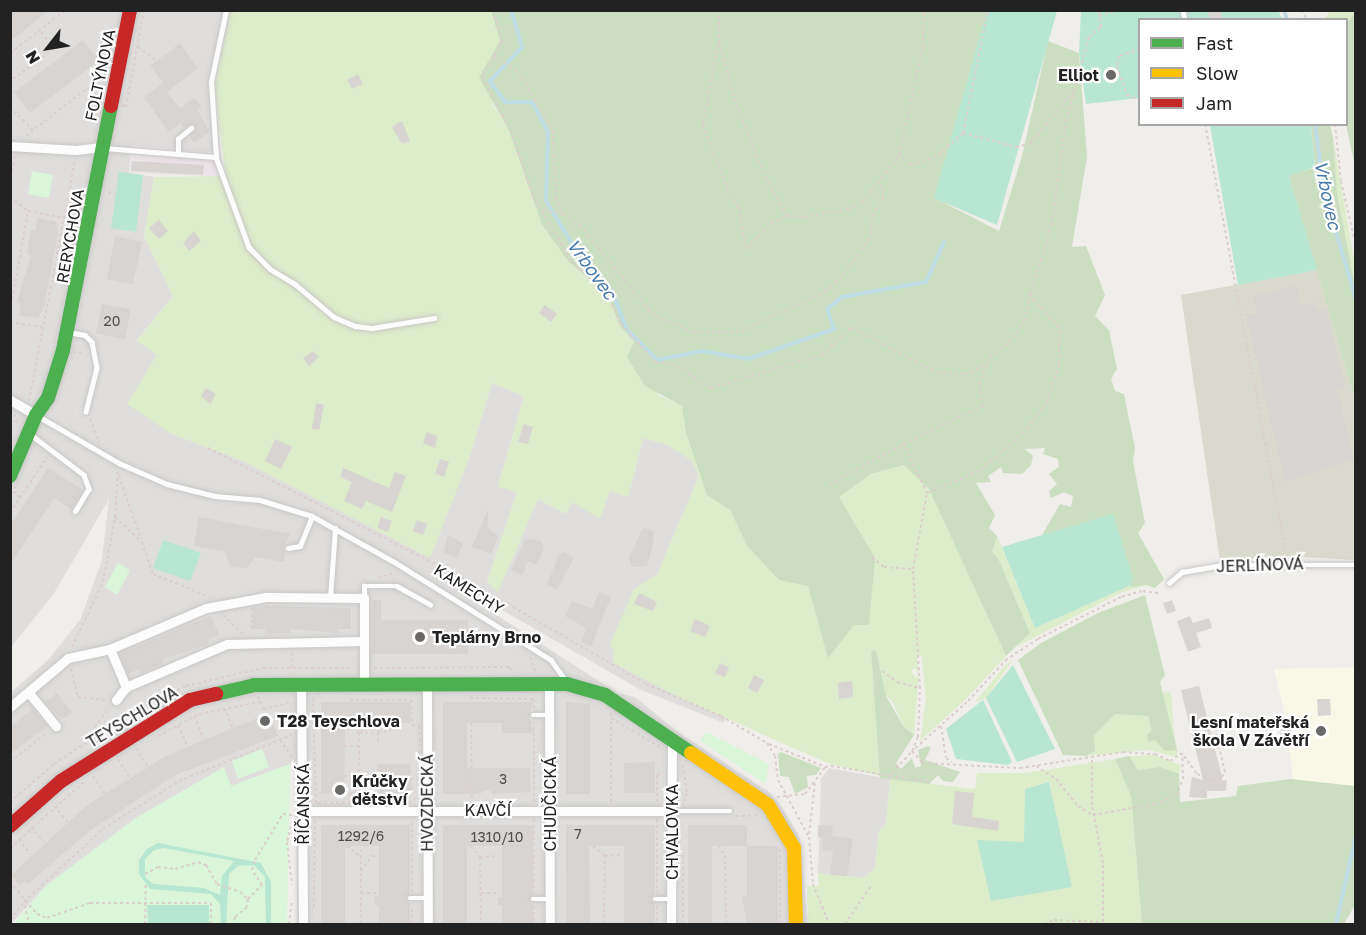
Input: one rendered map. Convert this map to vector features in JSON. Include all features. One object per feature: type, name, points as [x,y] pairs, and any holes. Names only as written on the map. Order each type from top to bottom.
[{"type":"street","name":"FOLTÝNOVA","points":[[101,147],[130,10]]},
{"type":"street","points":[[15,143],[76,150],[101,147]]},
{"type":"street","name":"RERYCHOVA","points":[[10,476],[30,434],[36,415],[48,398],[68,332],[101,147]]},
{"type":"street","name":"KAMECHY","points":[[10,400],[36,415]]},
{"type":"street","points":[[10,707],[68,658],[110,649],[214,607],[252,599],[364,598],[364,683]]},
{"type":"street","name":"TEYSCHLOVA","points":[[116,700],[126,687],[227,644],[364,641]]},
{"type":"street","name":"TEYSCHLOVA","points":[[110,649],[126,687]]},
{"type":"street","name":"TEYSCHLOVA","points":[[10,826],[61,781],[142,727],[190,700],[254,685],[427,682],[567,684]]},
{"type":"street","name":"HVOZDECKÁ","points":[[427,682],[428,924]]},
{"type":"street","name":"ŘÍČANSKÁ","points":[[301,684],[303,924]]},
{"type":"street","name":"CHUDČICKÁ","points":[[549,684],[550,924]]},
{"type":"street","points":[[567,684],[605,695],[668,745],[759,796],[775,813],[788,835],[796,862],[796,924]]},
{"type":"street","points":[[29,693],[56,726]]},
{"type":"street","name":"CHVALOVKA","points":[[668,745],[672,811],[671,924]]},
{"type":"street","name":"KAVČÍ","points":[[303,812],[534,809],[672,811]]},
{"type":"lane","points":[[226,10],[211,82],[216,157],[249,247],[270,269],[295,284],[334,317],[355,326],[372,328],[434,318]]},
{"type":"lane","points":[[178,154],[178,139],[190,128]]},
{"type":"lane","points":[[101,147],[216,157]]},
{"type":"lane","points":[[68,332],[88,337],[97,368],[86,412]]},
{"type":"lane","name":"KAMECHY","points":[[36,415],[119,463],[167,484],[215,496],[260,500],[312,516],[551,660],[567,684]]},
{"type":"lane","points":[[30,434],[89,482],[76,511]]},
{"type":"lane","points":[[288,548],[300,546],[312,516]]},
{"type":"lane","points":[[330,598],[335,528]]},
{"type":"lane","name":"JERLÍNOVÁ","points":[[1169,583],[1182,572],[1223,565],[1287,562],[1356,565]]},
{"type":"lane","points":[[364,598],[364,586],[397,586],[430,604]]},
{"type":"lane","points":[[534,715],[549,715]]},
{"type":"lane","points":[[672,811],[730,811]]},
{"type":"lane","points":[[411,898],[428,898]]},
{"type":"lane","points":[[656,899],[671,898]]},
{"type":"lane","points":[[534,899],[550,899]]},
{"type":"path","points":[[10,53],[66,10]]},
{"type":"path","points":[[10,183],[15,143],[87,88],[126,107],[144,10]]},
{"type":"path","points":[[494,10],[502,42],[482,76],[511,130],[533,196],[572,262],[607,294],[621,324],[656,362],[673,364],[711,388],[822,355],[852,327],[937,373],[964,374],[987,364]]},
{"type":"path","points":[[720,10],[719,41],[703,125],[727,189],[739,208],[746,249],[771,223],[787,216],[848,209],[863,202],[879,185],[899,155],[923,46],[922,10]]},
{"type":"path","points":[[899,155],[911,165],[938,155],[963,133],[988,10]]},
{"type":"path","points":[[830,484],[903,443],[983,406],[979,384],[987,364],[1024,321],[1052,224],[1066,121],[1089,37],[1101,27],[1098,10]]},
{"type":"path","points":[[1099,16],[1119,10]]},
{"type":"path","points":[[10,76],[13,79],[54,49],[40,30]]},
{"type":"path","points":[[719,41],[736,104],[765,177],[787,216]]},
{"type":"path","points":[[138,47],[157,60]]},
{"type":"path","points":[[1138,50],[1119,56],[1116,66],[1126,95],[1138,99]]},
{"type":"path","points":[[494,56],[519,73],[553,130],[556,198],[562,214]]},
{"type":"path","points":[[963,133],[1016,147],[1030,144],[1076,88]]},
{"type":"path","points":[[10,115],[14,111],[33,130]]},
{"type":"path","points":[[1205,126],[1287,562]]},
{"type":"path","points":[[1335,126],[1341,181],[1356,246]]},
{"type":"path","points":[[15,143],[24,137],[35,138]]},
{"type":"path","points":[[29,401],[52,299],[76,150]]},
{"type":"path","points":[[543,210],[562,214],[580,225],[652,315],[694,333],[742,331],[826,291],[843,275],[869,240],[873,216],[883,200],[883,188],[879,185]]},
{"type":"path","points":[[10,197],[28,211],[65,218]]},
{"type":"path","points":[[10,311],[28,211]]},
{"type":"path","points":[[927,493],[981,470],[1027,429],[1047,402],[1059,364],[1059,328],[1030,295]]},
{"type":"path","points":[[10,322],[44,327]]},
{"type":"path","points":[[63,350],[91,353]]},
{"type":"path","points":[[86,412],[103,453]]},
{"type":"path","points":[[903,443],[927,493],[913,570],[921,688],[918,737],[912,751]]},
{"type":"path","points":[[208,448],[461,577],[646,684],[721,716],[767,743],[825,767],[929,782]]},
{"type":"path","points":[[10,513],[51,450]]},
{"type":"path","points":[[116,700],[78,697],[68,658],[98,597],[116,517],[119,463]]},
{"type":"path","points":[[118,474],[153,574],[174,586],[210,597],[214,607],[253,642]]},
{"type":"path","points":[[116,517],[142,542]]},
{"type":"path","points":[[872,557],[884,567],[913,570]]},
{"type":"path","points":[[373,586],[381,576],[400,572]]},
{"type":"path","points":[[451,598],[461,577]]},
{"type":"path","points":[[888,777],[1007,659],[1038,639],[1121,597],[1142,591],[1158,593]]},
{"type":"path","points":[[252,599],[253,642]]},
{"type":"path","points":[[291,669],[292,641]]},
{"type":"path","points":[[529,654],[535,676]]},
{"type":"path","points":[[882,671],[897,682],[921,688]]},
{"type":"path","points":[[254,685],[263,709],[292,703]]},
{"type":"path","points":[[319,692],[350,692],[349,701],[411,700],[412,725],[419,726],[420,794],[411,802],[350,803],[316,803],[313,700],[319,692]]},
{"type":"path","points":[[470,692],[470,700],[534,699],[534,924]]},
{"type":"path","points":[[93,738],[91,732],[116,700]]},
{"type":"path","points":[[157,736],[195,716],[260,702]]},
{"type":"path","points":[[224,708],[233,728]]},
{"type":"path","points":[[610,802],[611,708]]},
{"type":"path","points":[[195,716],[204,739]]},
{"type":"path","points":[[611,718],[668,745]]},
{"type":"path","points":[[348,723],[360,733],[390,731],[390,723]]},
{"type":"path","points":[[350,803],[350,794],[359,789],[359,746],[362,723]]},
{"type":"path","points":[[471,723],[472,802]]},
{"type":"path","points":[[178,725],[188,747]]},
{"type":"path","points":[[941,725],[946,758],[951,762]]},
{"type":"path","points":[[10,762],[56,726]]},
{"type":"path","points":[[1182,753],[1197,774],[1212,780],[1222,777],[1225,771],[1215,730]]},
{"type":"path","points":[[378,732],[378,742]]},
{"type":"path","points":[[10,920],[24,902],[103,829],[179,781],[292,735]]},
{"type":"path","points":[[280,740],[292,758]]},
{"type":"path","points":[[767,743],[775,756],[778,780],[809,837]]},
{"type":"path","points":[[344,746],[359,746]]},
{"type":"path","points":[[132,750],[136,748],[148,767]]},
{"type":"path","points":[[912,751],[923,763],[1035,766],[1092,759],[1123,752],[1155,754],[1170,761],[1182,753]]},
{"type":"path","points":[[1035,766],[1056,779],[1077,807],[1093,815],[1154,804],[1176,796],[1183,780],[1182,753]]},
{"type":"path","points":[[110,765],[125,754]]},
{"type":"path","points":[[118,759],[130,778]]},
{"type":"path","points":[[1044,924],[1054,920],[1103,924],[1103,863],[1100,829],[1093,815],[1092,759]]},
{"type":"path","points":[[683,811],[687,792],[686,769],[682,764],[687,761]]},
{"type":"path","points":[[771,796],[789,799],[805,794],[825,767]]},
{"type":"path","points":[[10,848],[54,806],[102,770]]},
{"type":"path","points":[[367,770],[367,780]]},
{"type":"path","points":[[657,924],[657,774],[664,772]]},
{"type":"path","points":[[93,776],[105,794]]},
{"type":"path","points":[[344,777],[378,780]]},
{"type":"path","points":[[411,778],[420,778]]},
{"type":"path","points":[[815,783],[809,837],[812,879],[829,924]]},
{"type":"path","points":[[780,807],[789,799]]},
{"type":"path","points":[[462,802],[482,802]]},
{"type":"path","points":[[524,802],[534,809]]},
{"type":"path","points":[[600,802],[622,802]]},
{"type":"path","points":[[645,802],[657,809]]},
{"type":"path","points":[[54,806],[68,822]]},
{"type":"path","points":[[524,816],[534,809]]},
{"type":"path","points":[[646,816],[657,809]]},
{"type":"path","points":[[726,816],[767,815],[762,810]]},
{"type":"path","points":[[234,924],[235,917],[247,907],[248,899],[262,885],[252,870],[255,860],[284,814],[292,815]]},
{"type":"path","points":[[314,913],[314,821],[319,816]]},
{"type":"path","points":[[412,816],[412,924]]},
{"type":"path","points":[[31,827],[44,842]]},
{"type":"path","points":[[19,839],[30,854]]},
{"type":"path","points":[[682,924],[683,841]]},
{"type":"path","points":[[347,846],[361,857]]},
{"type":"path","points":[[471,846],[480,857],[481,924]]},
{"type":"path","points":[[593,846],[605,856],[623,855]]},
{"type":"path","points":[[718,846],[725,855],[726,924]]},
{"type":"path","points":[[780,846],[780,924]]},
{"type":"path","points":[[361,850],[361,924]]},
{"type":"path","points":[[361,871],[372,856],[377,856]]},
{"type":"path","points":[[480,857],[499,856]]},
{"type":"path","points":[[604,924],[605,856]]},
{"type":"path","points":[[145,874],[153,868],[175,869],[198,862],[209,867],[217,884],[240,892],[248,899]]},
{"type":"path","points":[[10,882],[24,902],[37,914],[47,918],[90,903],[211,903],[210,924]]},
{"type":"path","points":[[145,924],[146,885]]},
{"type":"path","points":[[845,924],[871,885]]},
{"type":"path","points":[[481,893],[500,892]]},
{"type":"path","points":[[361,893],[377,893]]},
{"type":"path","points":[[24,902],[29,924]]},
{"type":"shaded area","points":[[11,11],[231,11],[214,87],[220,153],[131,146],[129,173],[154,177],[144,236],[173,296],[137,340],[157,355],[170,433],[245,462],[468,462],[492,383],[524,396],[498,486],[517,492],[487,582],[498,591],[538,499],[566,514],[571,502],[610,491],[628,497],[643,438],[666,444],[693,461],[699,476],[657,575],[634,589],[614,649],[682,699],[726,717],[724,723],[641,690],[481,598],[472,599],[617,693],[635,697],[679,733],[769,792],[782,807],[800,838],[808,924],[297,924],[296,762],[231,786],[223,768],[136,818],[47,885],[11,924],[11,692],[48,660],[80,620],[102,560],[109,499],[53,595],[11,647]]},
{"type":"shaded area","points":[[124,59],[133,61],[124,104],[115,102]]},
{"type":"shaded area","points":[[131,145],[220,153],[226,177],[129,173]]},
{"type":"shaded area","points":[[1317,270],[1355,400],[1355,560],[1287,556],[1220,561],[1181,295]]},
{"type":"shaded area","points":[[104,353],[110,366],[97,419],[72,413],[86,357]]},
{"type":"shaded area","name":"Lesní mateřská škola V Závětří","points":[[1355,667],[1355,788],[1293,779],[1286,720],[1274,669]]},
{"type":"shaded area","points":[[281,670],[281,678],[229,683],[197,694],[194,686],[227,676]]},
{"type":"shaded area","points":[[301,670],[334,670],[334,678],[301,678]]},
{"type":"shaded area","points":[[405,670],[509,670],[509,679],[405,678]]},
{"type":"shaded area","points":[[352,690],[407,690],[407,698],[352,699]]},
{"type":"shaded area","points":[[253,692],[255,700],[198,712],[195,704]]},
{"type":"shaded area","points":[[176,693],[179,701],[137,720],[99,745],[95,738]]},
{"type":"shaded area","points":[[182,711],[186,719],[124,753],[119,746]]},
{"type":"shaded area","points":[[619,711],[661,739],[657,746],[614,718]]},
{"type":"shaded area","points":[[92,740],[96,747],[34,794],[28,788]]},
{"type":"shaded area","points":[[103,757],[108,764],[47,808],[41,802]]},
{"type":"shaded area","points":[[829,768],[890,779],[886,824],[879,830],[875,868],[864,878],[818,873],[821,779]]},
{"type":"shaded area","points":[[685,771],[686,792],[658,793],[658,777]]},
{"type":"shaded area","points":[[689,795],[730,796],[730,804],[689,803]]},
{"type":"shaded area","points":[[658,828],[667,828],[667,887],[658,887]]},
{"type":"green space","name":"Elliot","points":[[1278,10],[1282,18],[1138,18],[1138,98],[1086,104],[1079,53],[1081,11]]},
{"type":"green space","points":[[231,11],[491,11],[500,41],[492,103],[509,131],[542,225],[569,262],[607,294],[620,326],[634,342],[658,395],[682,406],[686,433],[707,495],[730,510],[747,546],[778,579],[808,585],[828,657],[854,625],[875,558],[838,497],[871,474],[904,465],[930,489],[1006,656],[966,699],[920,741],[926,697],[921,655],[917,657],[919,675],[915,668],[911,671],[916,678],[919,676],[914,735],[903,726],[893,702],[886,696],[876,650],[871,651],[880,776],[830,764],[682,699],[613,663],[614,650],[609,646],[634,589],[657,575],[699,476],[692,461],[666,444],[643,438],[628,497],[610,491],[600,519],[572,502],[566,514],[538,499],[498,592],[487,582],[517,492],[498,487],[524,396],[492,383],[468,462],[430,558],[245,462],[170,433],[127,404],[157,355],[137,341],[173,296],[144,236],[154,177],[226,176],[214,87]]},
{"type":"green space","points":[[491,11],[988,11],[935,198],[999,231],[1022,156],[1048,41],[1079,53],[1087,157],[1072,247],[1086,246],[1105,295],[1095,316],[1109,330],[1117,369],[1111,379],[1115,391],[1124,394],[1135,448],[1133,461],[1145,523],[1138,533],[1164,579],[1155,588],[1146,585],[1131,587],[1113,515],[1042,535],[1060,504],[1071,507],[1073,496],[1064,492],[1051,498],[1049,491],[1057,484],[1049,474],[1059,467],[1058,459],[1043,454],[1045,448],[1025,449],[1033,456],[1031,465],[1022,474],[1003,473],[1001,467],[988,476],[991,482],[976,483],[995,515],[989,528],[997,536],[992,552],[998,558],[1030,633],[1006,656],[929,489],[904,465],[871,474],[839,497],[875,558],[869,625],[854,625],[828,658],[808,586],[779,580],[747,546],[730,510],[707,495],[686,433],[682,406],[645,386],[627,357],[634,342],[620,326],[607,294],[569,262],[542,225],[509,131],[479,77],[500,41]]},
{"type":"green space","points":[[987,11],[1057,11],[997,225],[934,198]]},
{"type":"green space","points":[[1330,11],[1355,11],[1348,22],[1348,18],[1325,18]]},
{"type":"green space","points":[[1355,12],[1355,166],[1346,126],[1348,22]]},
{"type":"green space","points":[[1210,126],[1311,126],[1315,167],[1289,176],[1317,270],[1238,285]]},
{"type":"green space","points":[[1311,126],[1330,126],[1337,193],[1355,286],[1355,400],[1289,176],[1315,167]]},
{"type":"green space","points":[[1333,138],[1355,265],[1355,286],[1337,193]]},
{"type":"green space","points":[[32,171],[53,175],[49,198],[28,194]]},
{"type":"green space","points":[[119,172],[143,175],[136,232],[111,228]]},
{"type":"green space","points":[[1113,514],[1133,578],[1131,585],[1035,628],[1002,547]]},
{"type":"green space","points":[[997,536],[1035,628],[1131,585],[1146,585],[1120,593],[1016,647],[1030,633],[998,558],[992,553]]},
{"type":"green space","points":[[163,540],[201,553],[190,581],[153,568]]},
{"type":"green space","points":[[118,563],[130,570],[117,595],[105,587]]},
{"type":"green space","points":[[1145,595],[1165,675],[1160,682],[1177,750],[1165,751],[1155,740],[1148,742],[1147,735],[1152,731],[1148,716],[1115,714],[1094,735],[1095,751],[1086,756],[1063,755],[1018,660],[1041,643],[1098,613]]},
{"type":"green space","points":[[876,650],[886,696],[903,726],[914,735],[896,763],[901,769],[912,758],[915,768],[921,766],[918,750],[928,746],[931,748],[925,760],[960,772],[953,782],[943,781],[938,775],[929,784],[880,778],[871,651]]},
{"type":"green space","points":[[1012,661],[986,698],[975,702],[1006,664]]},
{"type":"green space","points":[[1013,665],[1055,749],[1017,762],[986,698]]},
{"type":"green space","points":[[1170,692],[1172,697],[1177,750],[1163,693]]},
{"type":"green space","points":[[983,700],[1012,762],[1008,765],[956,759],[946,729]]},
{"type":"green space","points":[[1115,714],[1148,716],[1155,740],[1177,750],[1177,757],[1148,750],[1086,756],[1095,751],[1093,735]]},
{"type":"green space","points":[[706,732],[769,764],[765,784],[700,741]]},
{"type":"green space","points":[[262,749],[269,767],[238,779],[232,761]]},
{"type":"green space","points":[[781,752],[821,768],[816,775],[807,776],[808,787],[795,794],[789,777],[780,776],[778,754]]},
{"type":"green space","points":[[1153,755],[1181,765],[1179,774],[1160,767],[1138,770],[1129,756]]},
{"type":"green space","points":[[1129,756],[1138,770],[1160,767],[1179,774],[1180,802],[1236,796],[1238,786],[1290,779],[1355,786],[1355,905],[1344,924],[1142,924],[1131,796],[1115,759]]},
{"type":"green space","points":[[1115,759],[1131,796],[1142,924],[808,924],[807,886],[819,886],[818,873],[864,878],[875,868],[879,830],[886,824],[890,779],[975,789],[977,773],[1025,773]],"holes":[[[1049,782],[1071,887],[1025,789]]]},
{"type":"green space","points":[[290,764],[287,924],[13,924],[47,885],[136,818],[224,767],[231,786]]},
{"type":"green space","points":[[1049,782],[1072,887],[991,901],[977,840],[1024,842],[1025,789]]},
{"type":"green space","points":[[158,843],[261,863],[271,882],[271,924],[266,924],[265,877],[254,865],[238,866],[229,874],[226,924],[221,924],[220,904],[211,894],[150,889],[139,874],[139,860],[147,849]],"holes":[[[164,848],[234,861],[222,876],[220,895],[204,888],[153,884],[145,877],[145,859],[154,850]]]},
{"type":"green space","points":[[147,905],[209,905],[209,924],[148,924]]},
{"type":"building","points":[[10,10],[50,10],[10,41]]},
{"type":"building","points":[[1207,10],[1220,10],[1223,18],[1209,18]]},
{"type":"building","points":[[83,40],[99,61],[30,113],[14,92]]},
{"type":"building","points":[[180,43],[198,68],[167,92],[180,109],[194,98],[202,107],[198,111],[210,132],[194,143],[189,135],[195,130],[194,125],[184,128],[181,123],[169,132],[144,98],[163,83],[150,66]]},
{"type":"building","points":[[358,74],[363,84],[352,89],[347,80]]},
{"type":"building","points":[[402,121],[410,141],[402,144],[392,127]]},
{"type":"building","points":[[132,161],[204,165],[203,175],[131,171]]},
{"type":"building","points":[[38,218],[56,222],[58,234],[44,307],[38,318],[19,315],[21,303],[17,302],[31,255],[27,254],[31,230],[35,230]]},
{"type":"building","points":[[159,220],[168,231],[159,239],[149,228]]},
{"type":"building","points":[[194,231],[201,241],[189,251],[183,243]]},
{"type":"building","points":[[115,236],[142,242],[133,284],[107,279]]},
{"type":"building","points":[[1296,286],[1301,306],[1315,302],[1317,310],[1326,307],[1345,389],[1338,391],[1354,460],[1285,482],[1246,315],[1258,313],[1254,296]]},
{"type":"building","points":[[102,304],[131,309],[125,340],[96,333]]},
{"type":"building","points":[[545,305],[557,314],[551,322],[539,313]]},
{"type":"building","points":[[313,351],[319,357],[309,366],[303,358]]},
{"type":"building","points":[[206,388],[216,394],[210,404],[201,396]]},
{"type":"building","points":[[316,403],[324,405],[319,430],[312,429]]},
{"type":"building","points":[[524,424],[533,427],[528,444],[518,442]]},
{"type":"building","points":[[427,432],[437,436],[435,448],[423,443]]},
{"type":"building","points":[[275,439],[292,447],[281,469],[265,461]]},
{"type":"building","points":[[440,459],[449,462],[444,477],[435,473]]},
{"type":"building","points":[[48,468],[83,490],[71,509],[54,498],[10,565],[10,526]]},
{"type":"building","points":[[343,468],[389,488],[395,472],[406,476],[392,512],[366,501],[362,509],[344,501],[352,482],[340,477]]},
{"type":"building","points":[[488,509],[488,528],[498,536],[491,554],[472,547]]},
{"type":"building","points":[[199,517],[290,534],[284,547],[285,562],[255,557],[247,568],[231,567],[224,551],[194,546]]},
{"type":"building","points":[[381,517],[392,521],[388,532],[377,528]]},
{"type":"building","points":[[417,520],[427,524],[423,535],[413,531]]},
{"type":"building","points":[[643,528],[654,531],[647,566],[632,567],[629,558]]},
{"type":"building","points":[[448,535],[463,543],[457,558],[444,552]]},
{"type":"building","points":[[525,540],[541,541],[544,549],[536,565],[528,561],[522,575],[511,570]]},
{"type":"building","points":[[564,552],[574,558],[557,589],[547,585],[559,554]]},
{"type":"building","points":[[599,592],[611,597],[591,646],[581,642],[586,628],[565,616],[572,601],[592,609]]},
{"type":"building","points":[[639,593],[657,602],[653,611],[634,604]]},
{"type":"building","name":"Teplárny Brno","points":[[373,600],[381,600],[381,620],[468,620],[468,654],[372,654]]},
{"type":"building","points":[[1172,600],[1176,611],[1167,614],[1163,603]]},
{"type":"building","points":[[265,606],[351,608],[351,629],[339,629],[339,633],[291,629],[291,633],[265,633],[265,629],[253,629],[253,608]]},
{"type":"building","points":[[211,616],[219,635],[208,640],[209,644],[163,659],[164,663],[141,673],[140,669],[128,674],[120,654]]},
{"type":"building","points":[[1190,616],[1193,623],[1209,618],[1212,628],[1196,633],[1201,647],[1188,652],[1177,621]]},
{"type":"building","points":[[695,619],[710,626],[705,637],[690,631]]},
{"type":"building","points":[[720,663],[729,667],[725,677],[715,673]]},
{"type":"building","points":[[754,675],[764,680],[757,693],[748,688]]},
{"type":"building","points":[[852,681],[853,697],[839,699],[838,683]]},
{"type":"building","points":[[1199,686],[1223,781],[1227,780],[1226,791],[1207,791],[1207,798],[1189,797],[1192,777],[1203,780],[1181,690]]},
{"type":"building","points":[[57,693],[72,712],[62,719],[45,702]]},
{"type":"building","points":[[1317,699],[1330,699],[1331,715],[1318,716]]},
{"type":"building","points":[[321,702],[410,702],[410,723],[345,723],[344,794],[321,794]]},
{"type":"building","points":[[443,702],[533,702],[529,714],[533,733],[502,733],[502,723],[467,723],[467,768],[530,768],[530,792],[493,794],[489,790],[475,794],[443,794]]},
{"type":"building","points":[[566,702],[590,704],[590,794],[566,794]]},
{"type":"building","points":[[33,709],[48,726],[10,754],[10,727]]},
{"type":"building","points":[[269,713],[278,736],[175,775],[88,832],[28,884],[25,881],[20,885],[11,875],[86,806],[166,756]]},
{"type":"building","points":[[1291,722],[1292,739],[1281,740],[1279,723]]},
{"type":"building","points":[[655,762],[655,793],[624,793],[624,763]]},
{"type":"building","points":[[377,764],[410,764],[412,793],[378,795]]},
{"type":"building","points":[[955,791],[974,793],[972,817],[999,821],[998,831],[952,824]]},
{"type":"building","points":[[321,825],[410,825],[410,894],[406,899],[410,903],[410,924],[379,924],[379,905],[375,905],[375,896],[379,897],[379,846],[345,846],[345,924],[321,924]]},
{"type":"building","points":[[443,825],[533,825],[533,895],[529,900],[533,903],[533,924],[502,924],[502,905],[498,905],[498,897],[502,897],[502,846],[467,846],[467,924],[443,924]]},
{"type":"building","points":[[566,825],[655,825],[655,894],[651,900],[655,903],[655,924],[624,924],[624,846],[589,846],[590,924],[566,924]]},
{"type":"building","points":[[688,825],[747,825],[747,846],[712,846],[712,924],[688,924]]},
{"type":"building","points":[[818,825],[833,826],[832,836],[853,839],[847,876],[830,875],[833,851],[822,850],[823,838],[818,837]]},
{"type":"building","points":[[747,846],[778,846],[778,924],[747,924],[742,896],[747,896]]},
{"type":"waterway","name":"Vrbovec","points":[[511,10],[522,47],[490,81],[505,102],[532,102],[548,132],[546,201],[583,261],[612,291],[627,330],[657,360],[702,351],[748,359],[834,329],[827,309],[842,297],[926,282],[944,242]]},
{"type":"waterway","name":"Vrbovec","points":[[1284,10],[1286,18]]},
{"type":"waterway","name":"Vrbovec","points":[[1315,126],[1324,191],[1356,300]]},
{"type":"waterway","name":"Vrbovec","points":[[1336,924],[1356,835]]},
{"type":"traffic: fast","points":[[10,476],[36,415],[48,398],[63,350],[111,106]]},
{"type":"traffic: fast","points":[[216,694],[254,685],[567,684],[605,695],[691,753]]},
{"type":"traffic: slow","points":[[691,753],[768,805],[794,848],[796,924]]},
{"type":"traffic: jam","points":[[111,106],[130,10]]},
{"type":"traffic: jam","points":[[10,826],[61,781],[190,700],[216,694]]},
{"type":"place","name":"Elliot","points":[[1111,75]]},
{"type":"place","name":"Teplárny Brno","points":[[420,637]]},
{"type":"place","name":"T28 Teyschlova","points":[[265,721]]},
{"type":"place","name":"Lesní mateřská škola V Závětří","points":[[1321,731]]},
{"type":"place","name":"Krůčky dětství","points":[[340,790]]}]
